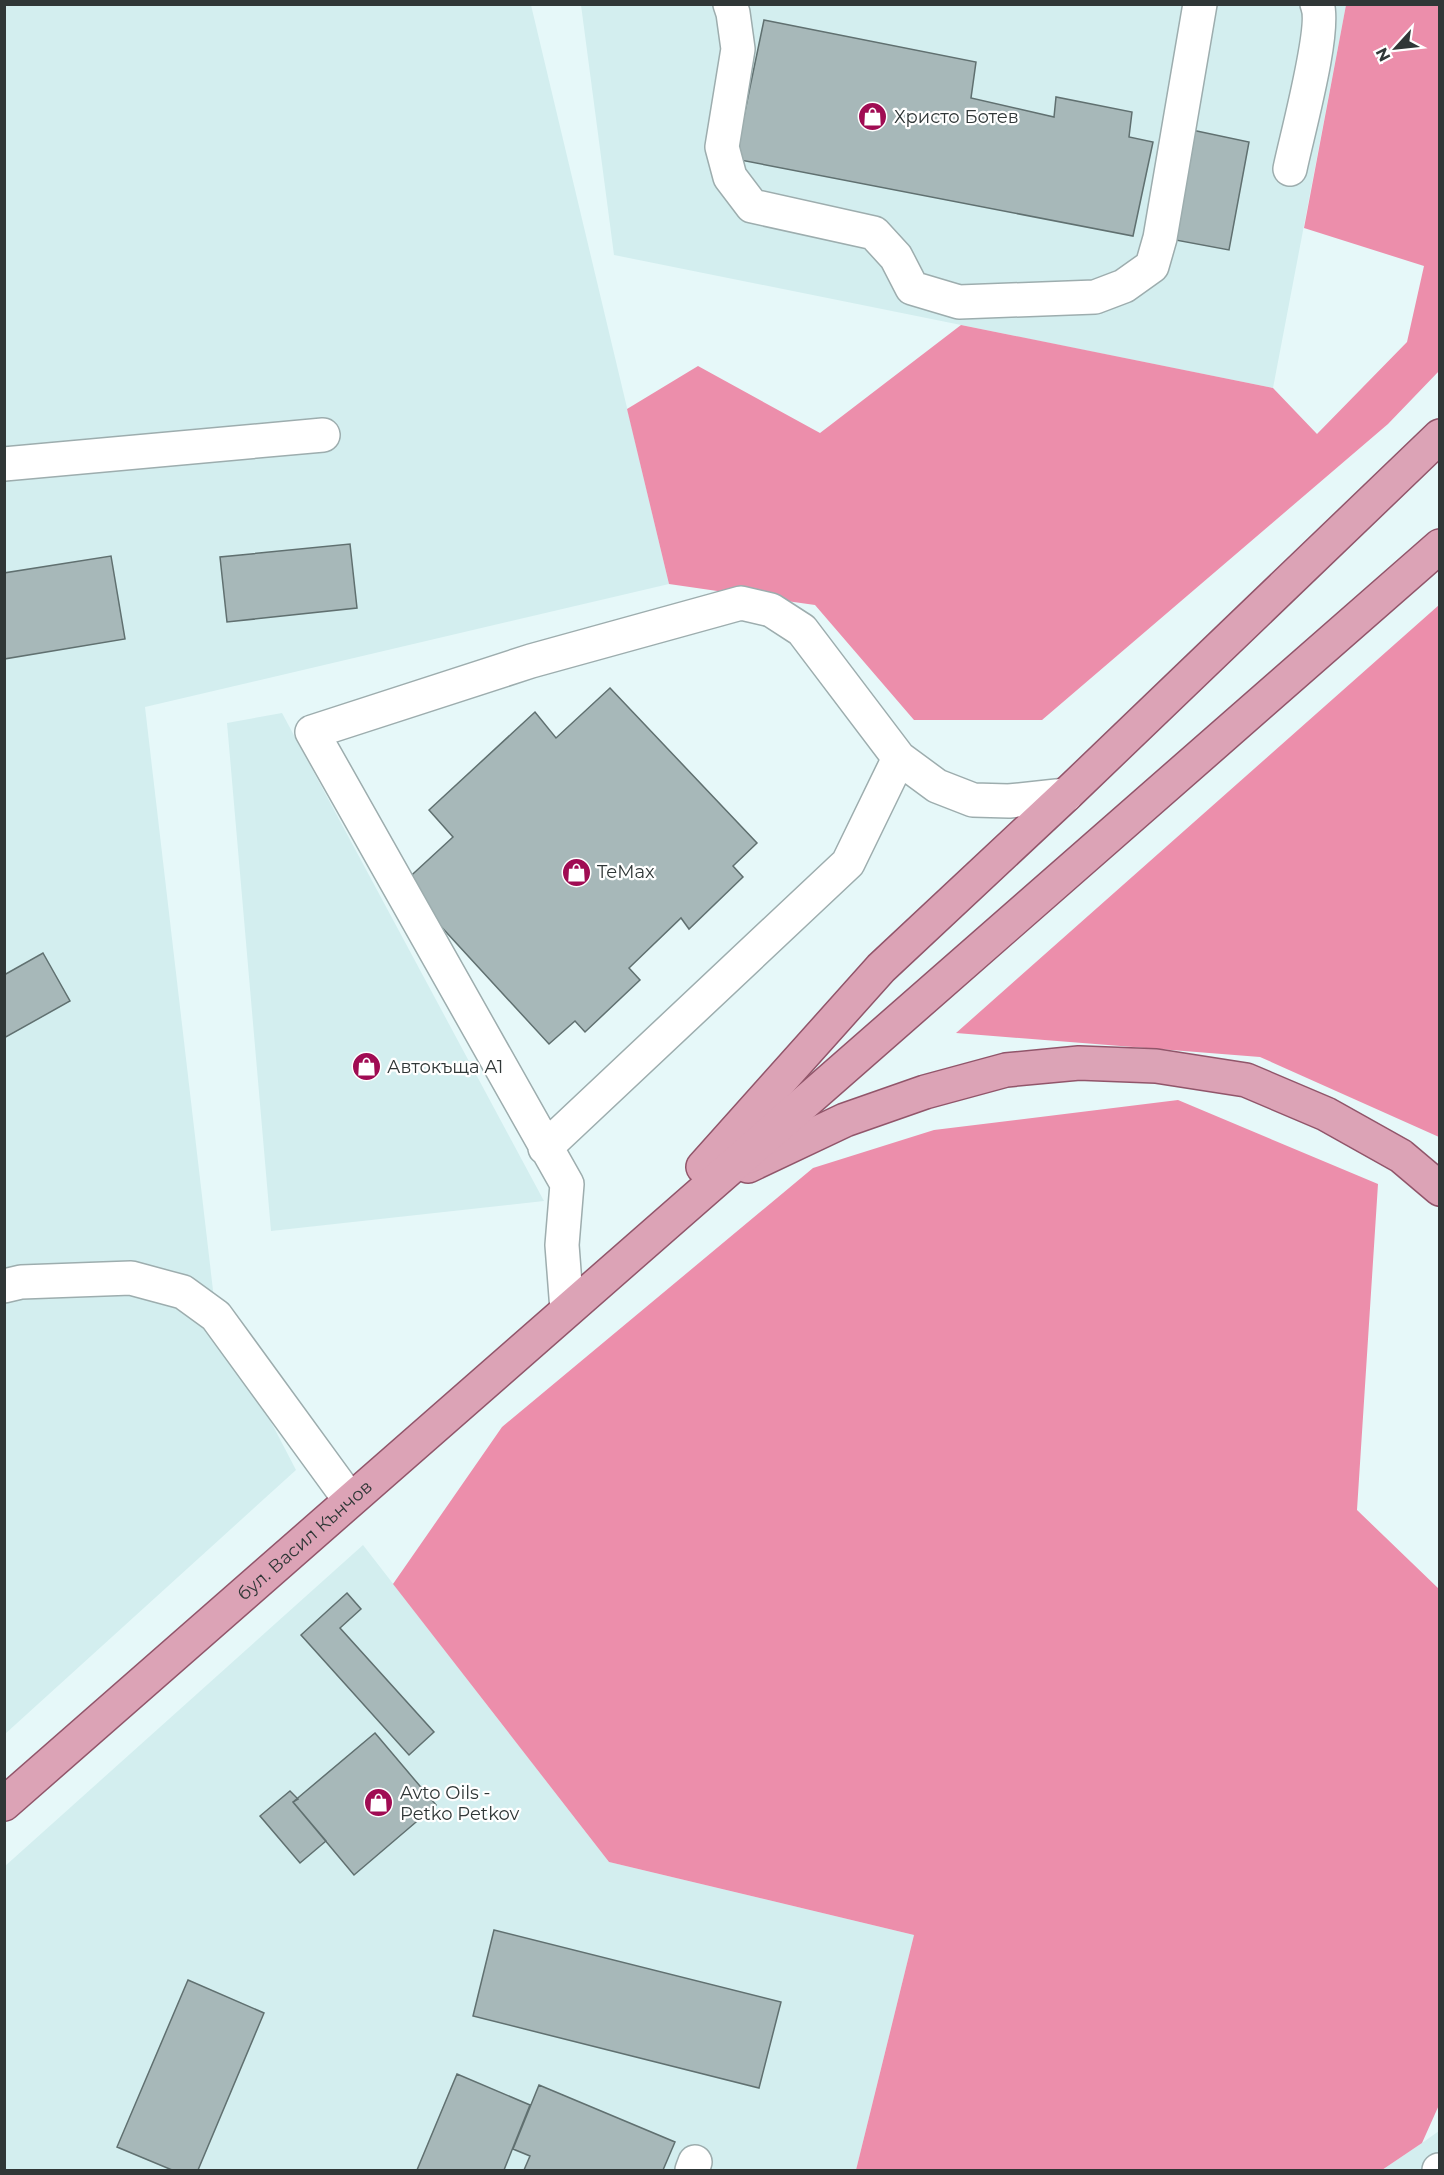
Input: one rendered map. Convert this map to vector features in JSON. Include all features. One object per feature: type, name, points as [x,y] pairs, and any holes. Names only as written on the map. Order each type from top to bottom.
[{"type":"main road","points":[[606,1275],[881,968],[1066,795],[1440,436]]},
{"type":"main road","points":[[606,1275],[1440,546]]},
{"type":"main road","points":[[711,1183],[845,1120],[925,1092],[1006,1070],[1078,1063],[1156,1066],[1246,1080],[1326,1114],[1401,1156],[1440,1189]]},
{"type":"main road","name":"бул. Васил Кънчов","points":[[4,1804],[606,1275]]},
{"type":"lane","points":[[730,4],[738,49],[722,147],[730,177],[752,206],[874,233],[896,257],[912,288],[959,302],[1095,297],[1124,286],[1152,266],[1160,238],[1200,4]]},
{"type":"lane","points":[[1290,169],[1319,36],[1317,4]]},
{"type":"lane","points":[[4,464],[323,435]]},
{"type":"lane","points":[[567,1310],[562,1245],[567,1184],[312,732],[531,661],[741,603],[771,610],[802,630],[899,758],[938,786],[973,800],[1009,801],[1066,795]]},
{"type":"lane","points":[[545,1148],[848,863],[899,758]]},
{"type":"lane","points":[[4,1286],[21,1282],[131,1278],[183,1292],[216,1316],[350,1500]]},
{"type":"shaded area","points":[[5,5],[531,5],[669,584],[145,707],[216,1316],[296,1470],[5,1734]]},
{"type":"shaded area","points":[[581,5],[1346,5],[1273,388],[614,255]]},
{"type":"shaded area","points":[[1346,5],[1439,5],[1439,371],[1388,424],[1042,720],[914,720],[815,605],[669,584],[627,409],[698,366],[820,433],[961,325],[1273,388],[1317,434],[1407,342],[1424,266],[1304,228]]},
{"type":"shaded area","points":[[1439,605],[1439,1137],[1260,1057],[956,1033]]},
{"type":"shaded area","points":[[282,713],[544,1201],[271,1231],[227,723]]},
{"type":"shaded area","points":[[1178,1100],[1378,1184],[1357,1510],[1439,1589],[1439,2105],[1422,2143],[1382,2170],[856,2170],[914,1935],[609,1862],[393,1584],[502,1427],[813,1168],[934,1130]]},
{"type":"shaded area","points":[[363,1545],[609,1862],[914,1935],[856,2170],[5,2170],[4,1867]]},
{"type":"shaded area","points":[[1439,2131],[1439,2170],[1382,2170],[1422,2143]]},
{"type":"building","points":[[764,20],[976,62],[971,98],[1054,117],[1056,97],[1132,112],[1129,137],[1153,142],[1133,236],[735,159]]},
{"type":"building","points":[[1192,130],[1249,142],[1229,250],[1170,239]]},
{"type":"building","points":[[350,544],[357,608],[227,622],[220,557]]},
{"type":"building","points":[[111,556],[125,639],[4,659],[4,573]]},
{"type":"building","name":"TeMax","points":[[610,688],[757,843],[733,866],[743,877],[689,929],[681,918],[629,968],[640,980],[585,1032],[575,1021],[549,1044],[402,884],[453,837],[429,810],[535,712],[556,738]]},
{"type":"building","points":[[43,953],[70,1001],[4,1038],[4,975]]},
{"type":"building","points":[[347,1593],[361,1609],[340,1628],[434,1732],[409,1755],[301,1635]]},
{"type":"building","points":[[375,1733],[436,1805],[354,1875],[293,1802]]},
{"type":"building","points":[[290,1791],[298,1799],[293,1802],[326,1841],[300,1863],[260,1816]]},
{"type":"building","points":[[494,1930],[781,2002],[759,2088],[473,2016]]},
{"type":"building","points":[[188,1980],[264,2013],[198,2170],[172,2170],[117,2147]]},
{"type":"building","points":[[457,2074],[530,2105],[504,2170],[417,2170]]},
{"type":"building","points":[[539,2085],[675,2142],[663,2170],[524,2170],[530,2156],[513,2149]]},
{"type":"place","name":"Христо Ботев","points":[[873,117]]},
{"type":"place","name":"TeMax","points":[[576,872]]},
{"type":"place","name":"Автокъща А1","points":[[366,1067]]},
{"type":"place","name":"Avto Oils - Petko Petkov","points":[[379,1803]]}]
